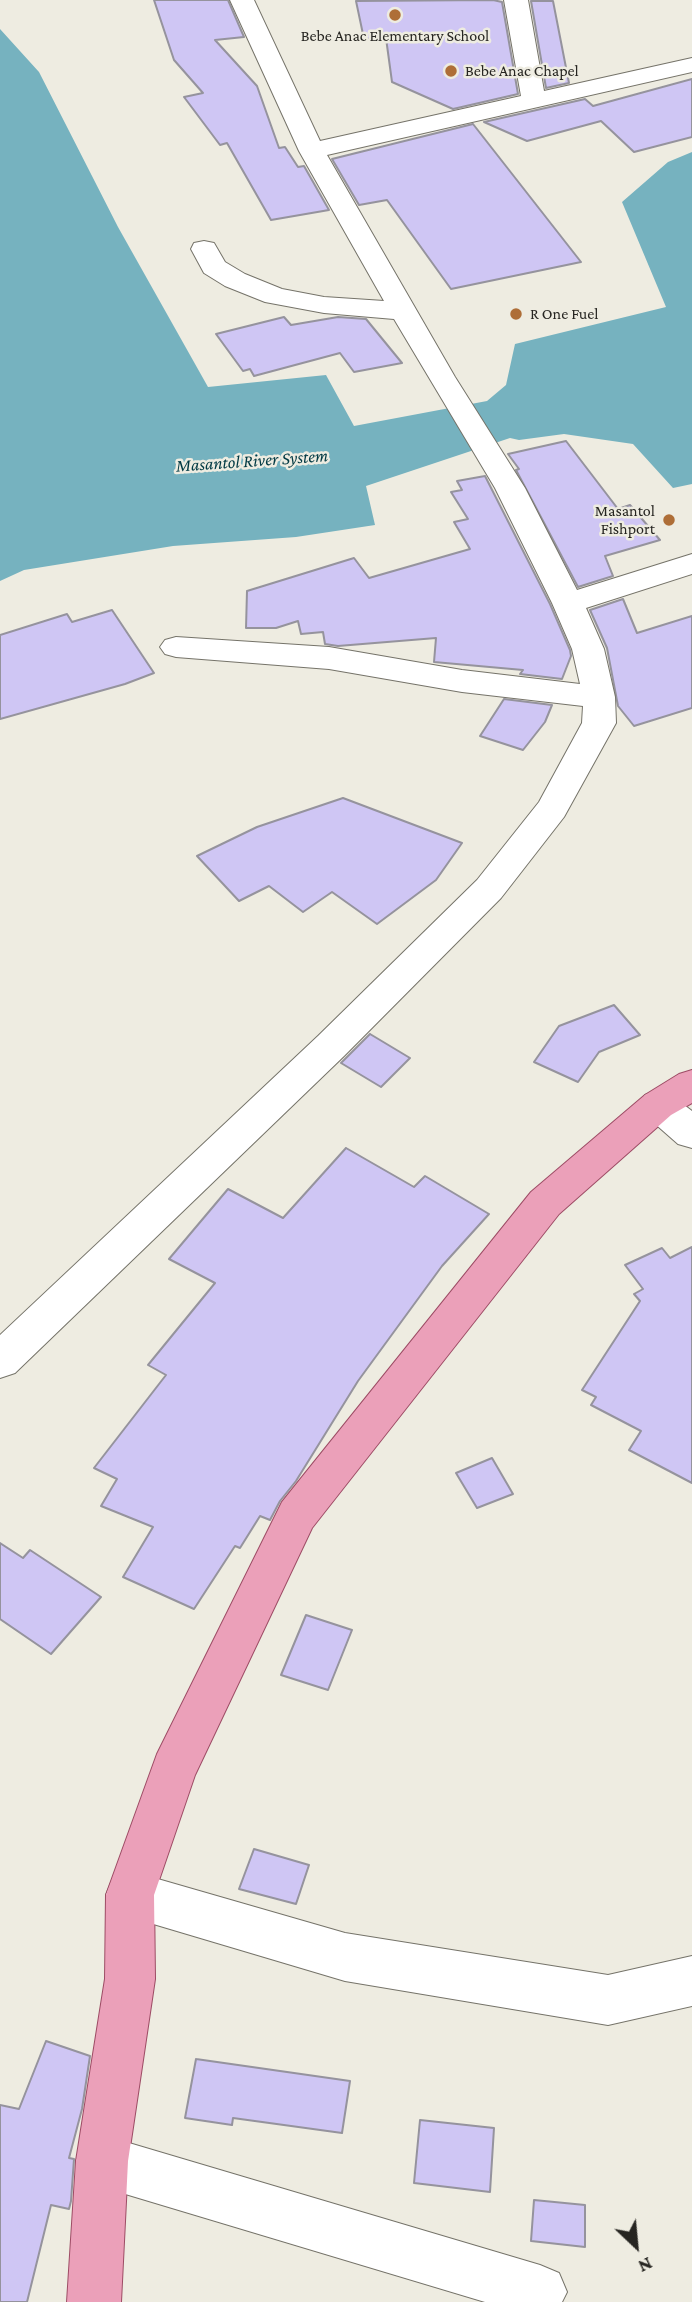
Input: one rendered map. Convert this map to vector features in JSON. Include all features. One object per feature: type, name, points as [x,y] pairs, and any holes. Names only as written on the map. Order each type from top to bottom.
[{"type":"main road","points":[[94,2302],[102,2161],[130,1979],[130,1895],[173,1770],[297,1515],[545,1203],[675,1094]]},
{"type":"street","points":[[0,1361],[331,1046],[489,888],[552,809],[599,723],[599,697],[588,649],[568,603],[510,488],[441,377],[312,151],[242,0]]},
{"type":"street","points":[[516,0],[534,102]]},
{"type":"street","points":[[312,151],[692,65]]},
{"type":"street","points":[[204,249],[214,267],[235,280],[275,296],[324,305],[403,311]]},
{"type":"street","points":[[568,603],[692,564]]},
{"type":"street","points":[[176,647],[329,658],[462,681],[599,697]]},
{"type":"street","points":[[675,1094],[692,1133]]},
{"type":"street","points":[[130,1895],[345,1957],[608,2000],[692,1981]]},
{"type":"street","points":[[102,2161],[540,2292]]},
{"type":"water","name":"Masantol River System","points":[[0,29],[39,72],[118,227],[208,387],[326,375],[354,426],[487,401],[506,385],[515,344],[666,307],[622,202],[668,162],[692,152],[692,484],[673,488],[633,444],[564,434],[519,440],[510,438],[366,486],[375,525],[296,537],[173,546],[24,570],[0,581]]},
{"type":"building","points":[[154,0],[228,0],[244,37],[215,40],[257,86],[279,148],[285,147],[298,167],[304,166],[329,210],[271,220],[227,143],[220,145],[184,97],[203,93],[174,60]]},
{"type":"building","points":[[356,1],[502,2],[518,94],[453,109],[392,82],[386,38],[364,39]]},
{"type":"building","points":[[531,1],[553,1],[569,83],[546,88]]},
{"type":"building","points":[[692,79],[692,137],[634,152],[601,121],[527,141],[484,122],[585,99],[593,106]]},
{"type":"building","points":[[473,124],[581,262],[451,289],[387,200],[359,205],[332,159]]},
{"type":"building","points":[[284,317],[291,325],[338,317],[366,319],[402,363],[354,372],[340,353],[254,376],[250,369],[243,371],[216,334]]},
{"type":"building","points":[[566,441],[618,509],[630,505],[660,540],[605,556],[613,576],[578,587],[516,470],[519,469],[508,454]]},
{"type":"building","points":[[485,476],[550,604],[570,650],[571,656],[562,679],[520,674],[523,670],[434,662],[436,638],[338,646],[325,644],[323,632],[301,634],[298,621],[276,628],[246,628],[247,591],[354,558],[369,578],[470,549],[454,522],[468,519],[451,492],[462,490],[457,481]]},
{"type":"building","points":[[623,599],[637,633],[692,616],[692,708],[634,726],[618,706],[607,648],[590,610]]},
{"type":"building","points":[[112,610],[154,673],[125,684],[0,719],[0,635],[67,614],[72,622]]},
{"type":"building","points":[[504,699],[552,705],[545,722],[523,750],[480,736]]},
{"type":"building","points":[[343,798],[462,843],[436,880],[377,924],[332,892],[303,912],[269,886],[239,901],[197,856],[257,827]]},
{"type":"building","points":[[614,1005],[640,1035],[599,1052],[578,1082],[534,1062],[559,1026]]},
{"type":"building","points":[[370,1034],[410,1058],[381,1087],[341,1063]]},
{"type":"building","points":[[346,1148],[414,1187],[425,1176],[489,1214],[442,1266],[358,1381],[270,1520],[260,1516],[240,1548],[235,1546],[194,1609],[123,1577],[153,1527],[101,1506],[117,1479],[94,1468],[166,1375],[148,1365],[215,1283],[169,1259],[228,1189],[283,1218]]},
{"type":"building","points":[[692,1247],[692,1483],[629,1450],[641,1431],[591,1405],[596,1397],[582,1390],[640,1301],[634,1294],[643,1289],[625,1265],[662,1248],[670,1258]]},
{"type":"building","points":[[492,1458],[513,1494],[477,1508],[456,1473]]},
{"type":"building","points":[[0,1543],[23,1558],[30,1550],[101,1597],[51,1654],[0,1619]]},
{"type":"building","points":[[306,1615],[352,1630],[328,1690],[281,1675]]},
{"type":"building","points":[[254,1849],[309,1865],[296,1904],[239,1889]]},
{"type":"building","points":[[46,2041],[90,2056],[82,2109],[69,2158],[74,2159],[71,2201],[69,2209],[51,2205],[27,2302],[0,2302],[0,2105],[19,2109]]},
{"type":"building","points":[[196,2059],[350,2081],[342,2133],[233,2118],[232,2125],[185,2118]]},
{"type":"building","points":[[420,2120],[494,2128],[490,2192],[414,2183]]},
{"type":"building","points":[[534,2200],[585,2205],[585,2247],[531,2241]]},
{"type":"place","name":"Bebe Anac Elementary School","points":[[395,15]]},
{"type":"place","name":"Bebe Anac Chapel","points":[[451,71]]},
{"type":"place","name":"R One Fuel","points":[[516,314]]},
{"type":"place","name":"Masantol Fishport","points":[[669,520]]}]
